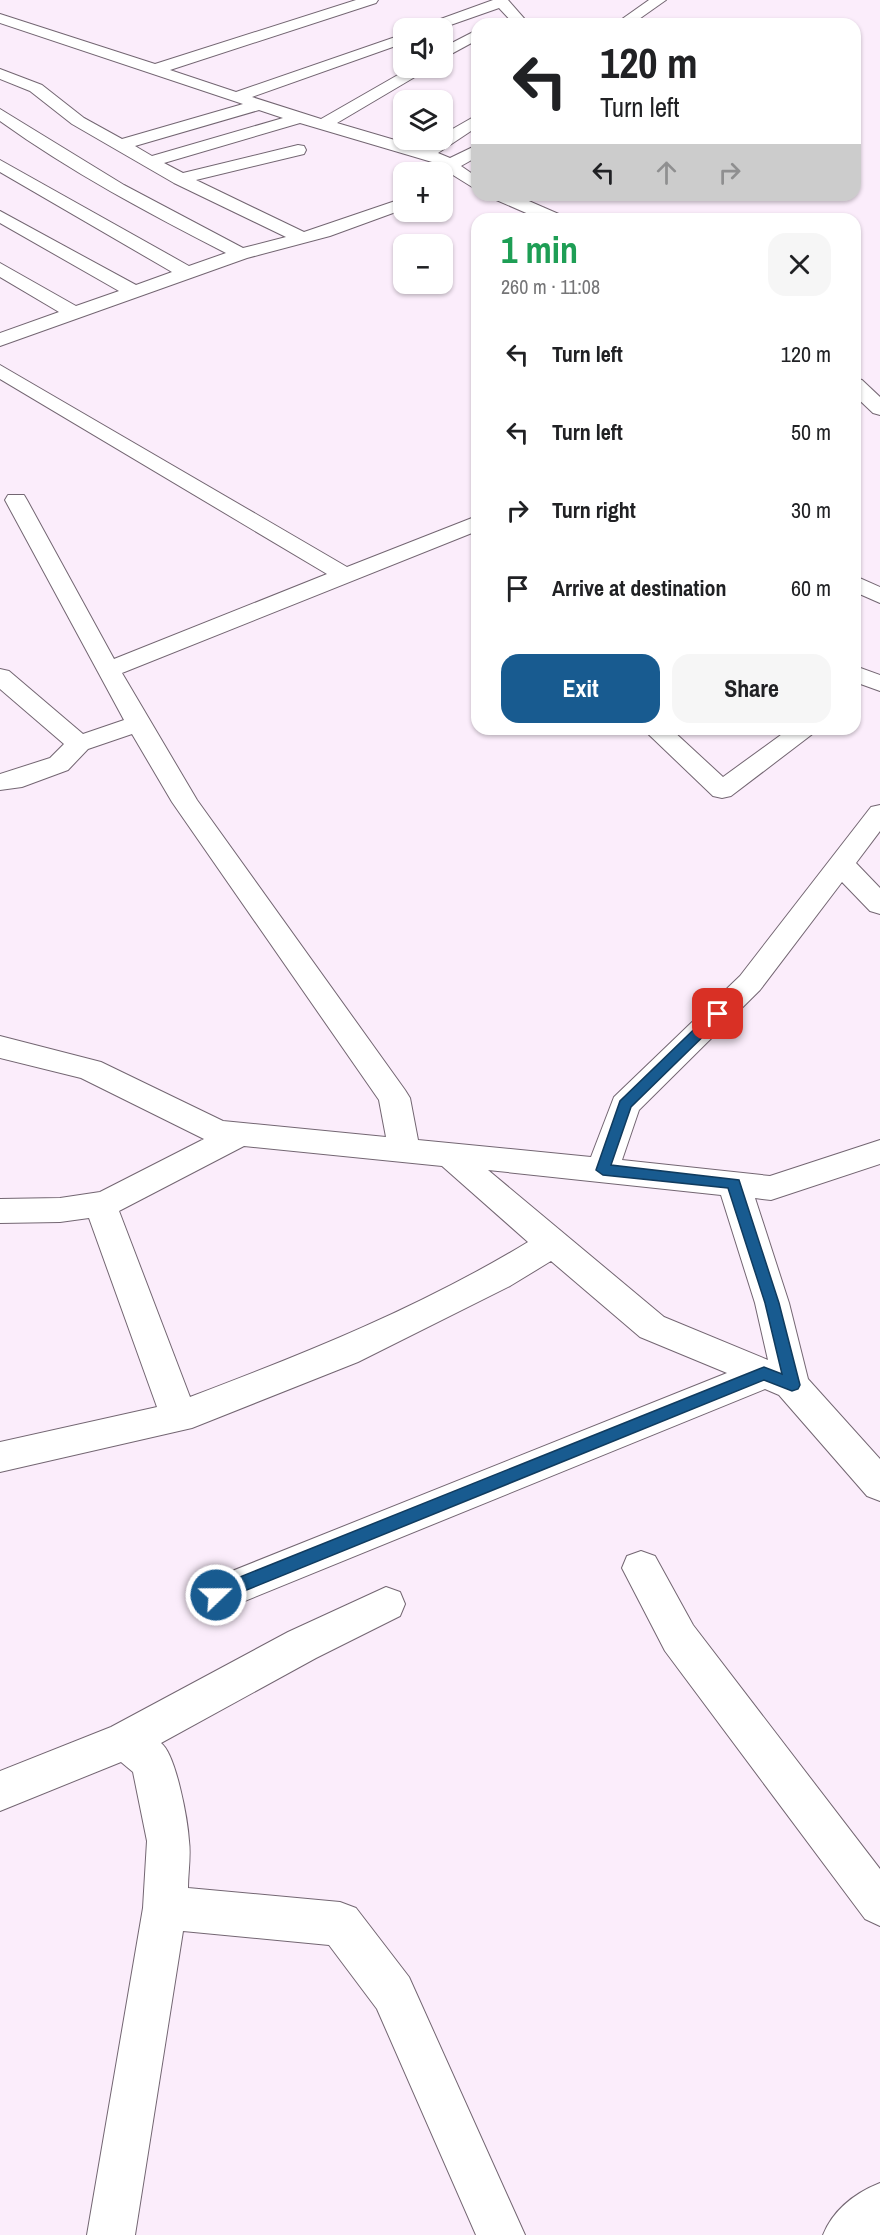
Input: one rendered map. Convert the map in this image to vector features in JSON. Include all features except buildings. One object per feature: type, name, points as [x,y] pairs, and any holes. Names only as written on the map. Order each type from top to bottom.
[{"type":"street","points":[[156,69],[371,0]]},
{"type":"street","points":[[631,18],[659,0]]},
{"type":"street","points":[[473,18],[509,10]]},
{"type":"street","points":[[0,18],[300,118],[425,154],[443,162]]},
{"type":"street","points":[[453,23],[471,19]]},
{"type":"street","points":[[453,48],[471,38]]},
{"type":"street","points":[[239,96],[393,42]]},
{"type":"street","points":[[0,74],[36,88],[78,121],[180,179],[303,238]]},
{"type":"street","points":[[324,124],[403,78]]},
{"type":"street","points":[[120,145],[262,104]]},
{"type":"street","points":[[0,114],[25,133],[156,211],[241,254]]},
{"type":"street","points":[[150,162],[300,118]]},
{"type":"street","points":[[425,154],[471,124]]},
{"type":"street","points":[[180,179],[298,150]]},
{"type":"street","points":[[453,163],[471,153]]},
{"type":"street","points":[[0,165],[187,273]]},
{"type":"street","points":[[453,169],[471,180]]},
{"type":"street","points":[[453,187],[471,183]]},
{"type":"street","points":[[514,201],[541,213]]},
{"type":"street","points":[[0,340],[13,327],[74,314],[241,254],[303,238],[393,207]]},
{"type":"street","points":[[0,216],[134,292]]},
{"type":"street","points":[[0,269],[74,314]]},
{"type":"street","points":[[0,371],[345,575]]},
{"type":"street","points":[[861,390],[880,409]]},
{"type":"street","points":[[16,500],[108,670],[185,802],[394,1098],[404,1150]]},
{"type":"street","points":[[108,670],[471,525]]},
{"type":"street","points":[[861,586],[880,596]]},
{"type":"street","points":[[0,676],[79,744]]},
{"type":"street","points":[[0,782],[13,781],[59,764],[79,744],[139,723]]},
{"type":"street","points":[[662,735],[722,790],[798,735]]},
{"type":"street","points":[[603,1170],[625,1105],[750,983],[841,864],[871,838],[880,813]]},
{"type":"street","points":[[841,864],[880,905]]},
{"type":"street","points":[[0,1047],[90,1070],[218,1132],[771,1188],[880,1152]]},
{"type":"street","points":[[0,1211],[60,1210],[100,1204],[224,1145],[241,1134]]},
{"type":"street","points":[[450,1154],[552,1244],[652,1327],[778,1379],[880,1485]]},
{"type":"street","points":[[734,1184],[772,1303],[778,1379]]},
{"type":"street","points":[[100,1204],[179,1416]]},
{"type":"street","points":[[0,1456],[179,1416],[345,1352],[498,1277],[552,1244]]},
{"type":"street","points":[[216,1595],[778,1379]]},
{"type":"street","points":[[641,1568],[679,1638],[880,1904]]},
{"type":"street","points":[[0,1791],[126,1741],[302,1645],[386,1604]]},
{"type":"street","points":[[111,2235],[165,1908],[168,1841],[152,1761],[126,1741]]},
{"type":"street","points":[[165,1908],[340,1924],[393,1993],[501,2235]]},
{"type":"street","points":[[847,2235],[880,2207]]},
{"type":"route","points":[[216,1595],[764,1374],[792,1385],[772,1303],[734,1184],[603,1170],[625,1105],[718,1014]]}]
